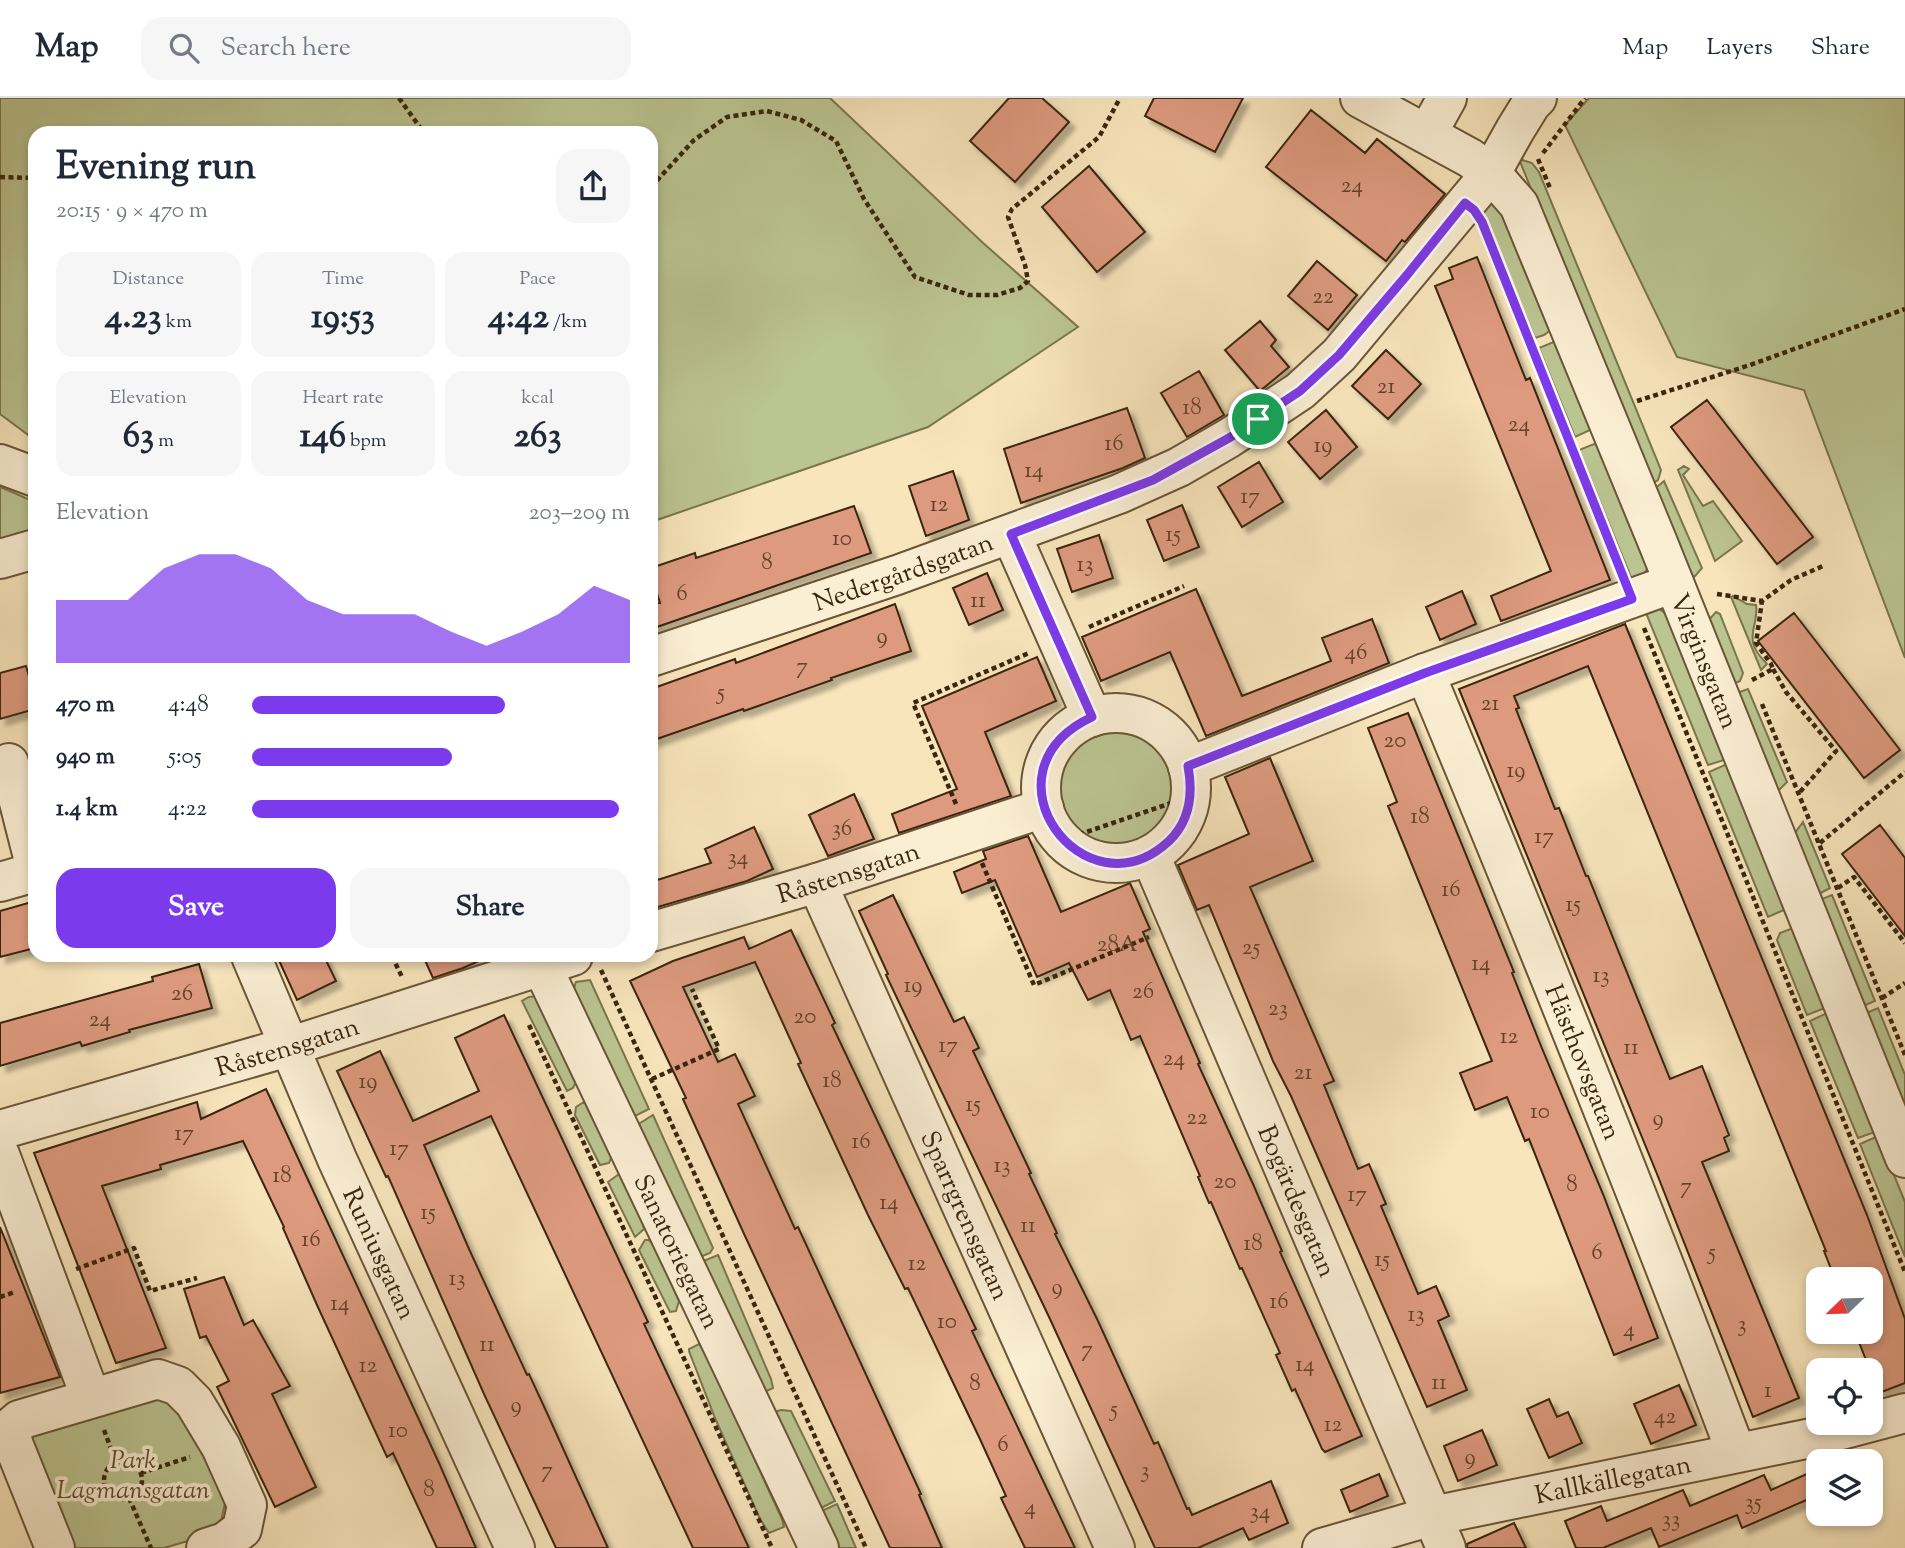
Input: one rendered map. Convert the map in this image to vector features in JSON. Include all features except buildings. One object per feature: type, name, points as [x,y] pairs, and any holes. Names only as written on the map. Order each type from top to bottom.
[{"type":"street","name":"Virginsgatan","points":[[1360,98],[1491,173],[1519,205],[1905,1158]]},
{"type":"street","points":[[1427,134],[1447,98]]},
{"type":"street","points":[[1491,173],[1534,101]]},
{"type":"street","name":"Nedergårdsgatan","points":[[658,655],[1011,534],[1153,480],[1229,438],[1300,391],[1339,355],[1491,173]]},
{"type":"street","points":[[0,464],[28,474]]},
{"type":"street","points":[[1011,534],[1092,717]]},
{"type":"street","points":[[0,559],[28,552]]},
{"type":"street","points":[[1189,781],[1425,673],[1674,583]]},
{"type":"street","name":"Hästhovsgatan","points":[[1425,673],[1523,910],[1736,1452]]},
{"type":"street","points":[[1112,713],[1132,714],[1151,721],[1167,733],[1179,748],[1189,781],[1182,824],[1173,836],[1150,855],[1113,863],[1086,856],[1063,840],[1051,825],[1044,808],[1041,789],[1043,770],[1050,753],[1068,731],[1092,717],[1112,713]]},
{"type":"street","points":[[9,763],[28,837]]},
{"type":"street","name":"Råstensgatan","points":[[658,930],[817,884],[1044,808]]},
{"type":"street","name":"Bogärdesgatan","points":[[1150,855],[1439,1532]]},
{"type":"street","points":[[0,882],[28,874]]},
{"type":"street","name":"Sparrgrensgatan","points":[[817,884],[1115,1548]]},
{"type":"street","name":"Runiusgatan","points":[[253,962],[381,1258],[515,1548]]},
{"type":"street","name":"Råstensgatan","points":[[0,1130],[288,1047],[552,964]]},
{"type":"street","name":"Sanatoriegatan","points":[[552,964],[819,1548]]},
{"type":"street","points":[[0,1155],[92,1398]]},
{"type":"street","points":[[55,1548],[13,1443],[11,1427],[19,1420],[158,1379],[178,1386],[194,1402],[221,1447],[247,1505],[242,1529],[225,1542],[206,1548]]},
{"type":"street","name":"Kallkällegatan","points":[[1322,1548],[1439,1532],[1736,1452],[1811,1438],[1905,1413]]},
{"type":"path","points":[[399,98],[419,126]]},
{"type":"path","points":[[658,179],[694,140],[727,117],[766,111],[801,120],[836,141],[864,199],[915,277],[969,295],[997,295],[1020,288],[1028,281],[1026,265],[1008,217],[1012,209],[1099,137],[1120,98]]},
{"type":"path","points":[[1538,159],[1585,98]]},
{"type":"path","points":[[0,177],[28,178]]},
{"type":"path","points":[[1465,203],[1482,222],[1905,1272]]},
{"type":"path","points":[[1637,401],[1750,365],[1905,309]]},
{"type":"path","points":[[1717,594],[1762,601],[1791,580],[1823,566]]},
{"type":"path","points":[[1762,601],[1756,643],[1772,664],[1786,692],[1836,751],[1799,793]]},
{"type":"path","points":[[1752,680],[1773,669]]},
{"type":"path","points":[[1819,844],[1905,772]]},
{"type":"path","points":[[1063,840],[1189,781]]},
{"type":"path","points":[[1838,888],[1854,877],[1905,943]]},
{"type":"path","points":[[552,964],[652,1079],[866,1548]]},
{"type":"path","points":[[552,964],[772,1548]]},
{"type":"path","points":[[1882,998],[1905,983]]},
{"type":"path","points":[[652,1079],[719,1049],[692,989]]},
{"type":"path","points":[[0,1297],[134,1248],[150,1292],[197,1278]]},
{"type":"path","points":[[141,1473],[221,1447]]},
{"type":"path","points":[[123,1461],[130,1462],[141,1473],[140,1488],[129,1498],[122,1499],[109,1493],[104,1479],[110,1466],[123,1461]]},
{"type":"path","points":[[129,1498],[151,1548]]},
{"type":"green space","points":[[0,98],[830,98],[982,242],[1078,327],[928,427],[658,520],[658,126],[28,126],[28,435],[0,414]]},
{"type":"green space","points":[[1589,98],[1905,98],[1905,658],[1804,390],[1677,357],[1565,125]]},
{"type":"green space","points":[[1519,159],[1532,163],[1539,172],[1661,470],[1658,480],[1650,485]]},
{"type":"green space","points":[[1494,195],[1552,329],[1535,338],[1483,213],[1483,207]]},
{"type":"green space","points":[[1556,341],[1591,426],[1590,430],[1575,437],[1539,348]]},
{"type":"green space","points":[[1594,444],[1598,446],[1645,559],[1647,569],[1644,575],[1632,580],[1579,450]]},
{"type":"green space","points":[[1684,466],[1689,469],[1683,475],[1703,506],[1713,501],[1742,541],[1715,561],[1678,470]]},
{"type":"green space","points":[[1664,481],[1702,568],[1689,583],[1652,491]]},
{"type":"green space","points":[[0,487],[28,499],[28,534],[0,540]]},
{"type":"green space","points":[[1731,597],[1747,604],[1756,605],[1753,639],[1758,654],[1767,664],[1761,670]]},
{"type":"green space","points":[[1658,608],[1666,614],[1724,760],[1708,765],[1646,613]]},
{"type":"green space","points":[[1716,612],[1720,614],[1743,673],[1740,681],[1731,685],[1706,623]]},
{"type":"green space","points":[[1748,689],[1787,782],[1775,794],[1734,694]]},
{"type":"green space","points":[[1117,723],[1140,728],[1160,741],[1173,761],[1178,784],[1173,807],[1160,827],[1140,840],[1117,845],[1094,840],[1074,827],[1061,807],[1056,784],[1061,761],[1074,741],[1094,728]]},
{"type":"green space","points":[[1727,764],[1786,909],[1768,917],[1709,772]]},
{"type":"green space","points":[[1803,822],[1830,888],[1817,895],[1792,837]]},
{"type":"green space","points":[[1832,895],[1875,1001],[1861,1007],[1822,899]]},
{"type":"green space","points":[[1793,928],[1825,1008],[1807,1015],[1777,940],[1780,933]]},
{"type":"green space","points":[[590,980],[649,1109],[633,1117],[574,988],[576,982]]},
{"type":"green space","points":[[537,996],[577,1080],[573,1088],[567,1091],[522,1001]]},
{"type":"green space","points":[[1878,1008],[1905,1075],[1905,1115],[1864,1014]]},
{"type":"green space","points":[[1827,1013],[1875,1132],[1858,1138],[1810,1021]]},
{"type":"green space","points":[[584,1102],[592,1107],[614,1152],[609,1163],[600,1165],[575,1115],[576,1107]]},
{"type":"green space","points":[[653,1115],[713,1248],[710,1253],[700,1257],[637,1125]]},
{"type":"green space","points":[[1878,1136],[1905,1202],[1905,1257],[1860,1144]]},
{"type":"green space","points":[[619,1174],[623,1175],[643,1223],[644,1229],[635,1237],[608,1182]]},
{"type":"green space","points":[[645,1240],[649,1240],[656,1248],[679,1301],[676,1311],[670,1312],[639,1250]]},
{"type":"green space","points":[[718,1255],[771,1379],[773,1388],[763,1393],[701,1262]]},
{"type":"green space","points":[[699,1344],[706,1354],[784,1527],[769,1533],[760,1519],[715,1418],[689,1351]]},
{"type":"green space","name":"Park Lagmansgatan","points":[[149,1392],[182,1405],[225,1503],[221,1522],[208,1535],[164,1548],[70,1548],[31,1449],[33,1437],[40,1427]]},
{"type":"green space","points":[[791,1411],[835,1501],[815,1511],[770,1413]]},
{"type":"green space","points":[[837,1504],[856,1548],[833,1548],[817,1513]]},
{"type":"route","points":[[1465,203],[1482,222],[1632,599],[1425,673],[1188,766],[1191,796],[1182,824],[1173,836],[1150,855],[1132,861],[1113,863],[1095,860],[1078,852],[1063,840],[1051,825],[1044,808],[1041,789],[1043,770],[1050,753],[1060,737],[1075,725],[1092,717],[1011,534],[1153,480],[1258,419],[1300,391],[1339,355],[1465,203]]}]
